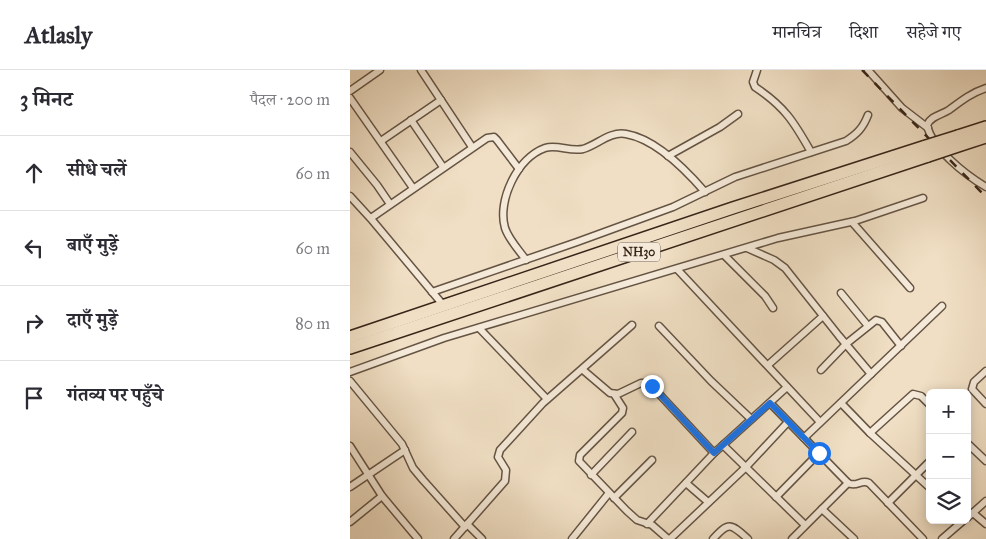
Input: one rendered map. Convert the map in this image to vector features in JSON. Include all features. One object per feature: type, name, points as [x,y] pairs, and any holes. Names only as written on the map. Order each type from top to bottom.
[{"type":"highway","name":"NH30","points":[[959,141],[986,127]]},
{"type":"highway","name":"NH30","points":[[350,336],[733,208],[959,141],[986,137]]},
{"type":"highway","name":"NH30","points":[[350,348],[927,151]]},
{"type":"street","points":[[350,91],[380,70]]},
{"type":"street","points":[[421,70],[472,147]]},
{"type":"street","points":[[757,70],[753,82],[755,87],[784,109],[811,152]]},
{"type":"street","points":[[868,70],[902,108],[928,128]]},
{"type":"street","points":[[986,88],[972,93],[928,122],[928,128],[935,143],[966,174],[986,187]]},
{"type":"street","points":[[350,98],[413,188]]},
{"type":"street","points":[[381,140],[441,100]]},
{"type":"street","points":[[668,156],[720,127],[738,114]]},
{"type":"street","points":[[432,292],[673,207],[735,177],[846,141],[857,134],[868,115]]},
{"type":"street","points":[[411,120],[443,167]]},
{"type":"street","points":[[526,260],[508,234],[503,218],[506,198],[519,169],[535,153],[547,148],[580,149],[614,135],[623,134],[637,138],[682,166],[704,192]]},
{"type":"street","points":[[371,218],[487,138],[494,138],[519,169]]},
{"type":"street","points":[[350,152],[378,185],[390,204]]},
{"type":"street","points":[[350,196],[371,218],[444,306]]},
{"type":"street","points":[[350,372],[444,338],[778,238],[852,222],[923,198]]},
{"type":"street","points":[[852,222],[910,288]]},
{"type":"street","points":[[747,248],[780,263],[871,374]]},
{"type":"street","points":[[724,255],[765,296],[773,308]]},
{"type":"street","points":[[677,269],[820,422]]},
{"type":"street","points":[[841,293],[868,326]]},
{"type":"street","points":[[804,438],[942,306]]},
{"type":"street","points":[[768,365],[823,316]]},
{"type":"street","points":[[820,370],[846,344],[876,320],[882,322],[901,346]]},
{"type":"street","points":[[454,539],[505,481],[506,470],[498,457],[500,450],[547,399],[632,325]]},
{"type":"street","points":[[658,326],[752,419]]},
{"type":"street","points":[[479,328],[547,399]]},
{"type":"street","points":[[582,370],[604,390],[614,394],[623,408],[622,413],[580,455],[580,463],[633,517],[657,529],[669,539],[746,467],[788,422]]},
{"type":"street","points":[[986,371],[974,382],[972,389],[986,404]]},
{"type":"street","points":[[350,380],[397,436],[413,468],[466,526],[482,539]]},
{"type":"street","points":[[614,394],[641,383],[649,383],[714,453]]},
{"type":"street","points":[[648,524],[714,453],[787,387]]},
{"type":"street","points":[[870,433],[913,394],[921,396],[926,401]]},
{"type":"street","points":[[770,403],[848,483],[854,485],[866,481],[922,539]]},
{"type":"street","points":[[840,403],[926,484]]},
{"type":"street","points":[[592,475],[632,432]]},
{"type":"street","points":[[723,445],[806,525]]},
{"type":"street","points":[[350,446],[382,496],[418,539]]},
{"type":"street","points":[[971,447],[986,461]]},
{"type":"street","points":[[350,487],[405,450]]},
{"type":"street","points":[[776,497],[819,453]]},
{"type":"street","points":[[572,539],[612,496],[652,460]]},
{"type":"street","points":[[888,503],[926,464]]},
{"type":"street","points":[[686,483],[708,502]]},
{"type":"street","points":[[792,539],[848,483]]},
{"type":"street","points":[[350,520],[382,496]]},
{"type":"street","points":[[986,501],[973,513],[986,524]]},
{"type":"street","points":[[822,510],[854,539]]},
{"type":"street","points":[[942,539],[959,524]]},
{"type":"street","points":[[713,539],[723,528],[730,526],[735,527],[748,539]]},
{"type":"railway","points":[[862,70],[986,197]]},
{"type":"route","points":[[652,386],[714,453],[770,403],[819,453]]}]
